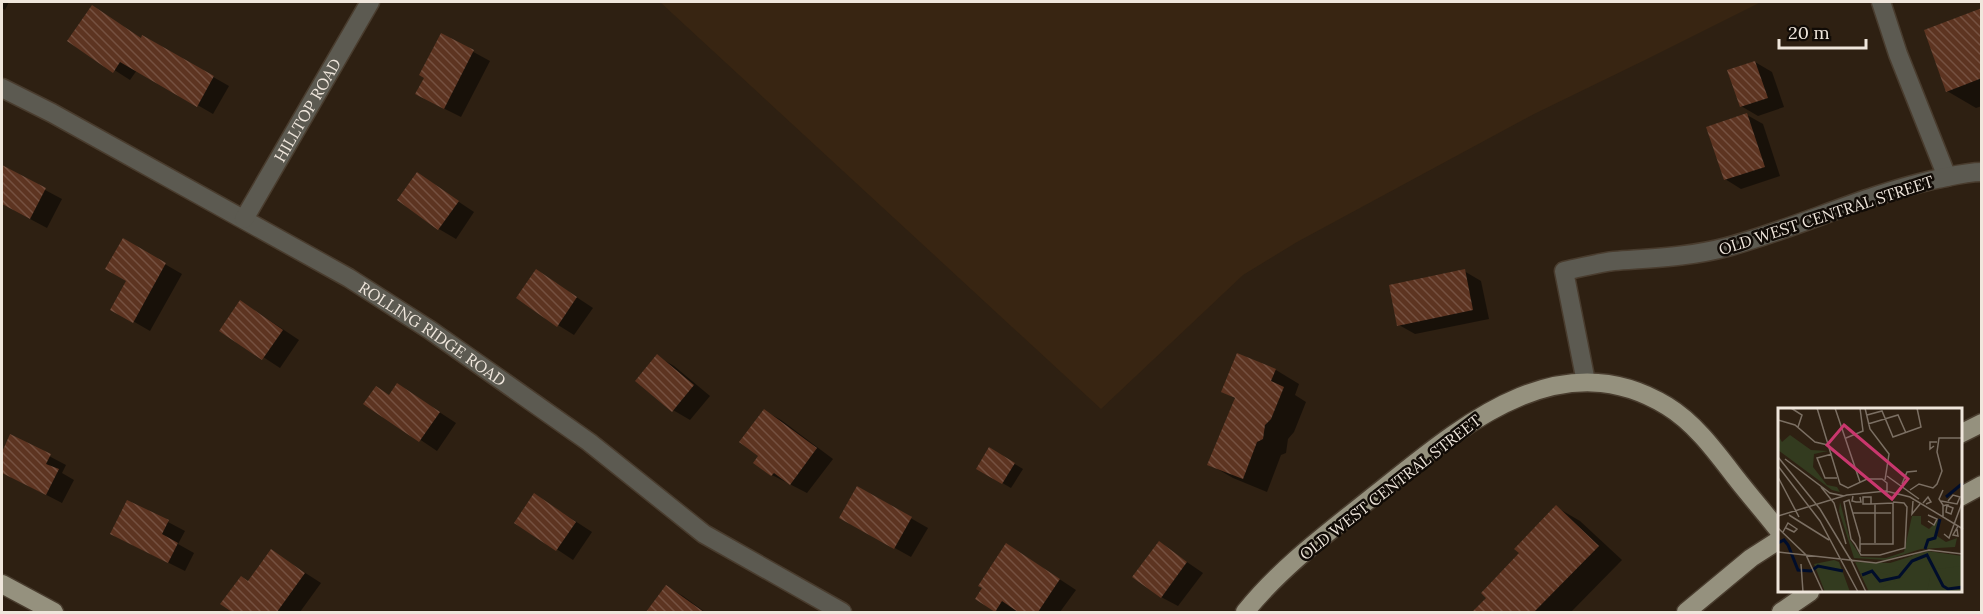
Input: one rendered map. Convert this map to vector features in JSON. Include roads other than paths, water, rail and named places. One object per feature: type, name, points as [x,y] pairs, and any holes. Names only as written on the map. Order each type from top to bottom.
[{"type":"main road","name":"OLD WEST CENTRAL STREET","points":[[1245,612],[1272,582],[1324,535],[1467,424],[1501,404],[1529,392],[1558,385],[1587,381],[1625,388],[1656,400],[1678,414],[1712,448],[1778,530]]},
{"type":"main road","points":[[1962,433],[1982,423]]},
{"type":"main road","points":[[1962,496],[1982,485]]},
{"type":"main road","points":[[1686,612],[1751,558],[1778,541]]},
{"type":"main road","points":[[2,585],[34,608],[54,612]]},
{"type":"main road","points":[[1781,612],[1807,593]]},
{"type":"street","name":"HILLTOP ROAD","points":[[244,219],[370,2]]},
{"type":"street","points":[[1881,2],[1898,54],[1947,177]]},
{"type":"street","name":"ROLLING RIDGE ROAD","points":[[2,88],[349,278],[430,330],[589,442],[704,534],[842,612]]},
{"type":"street","name":"OLD WEST CENTRAL STREET","points":[[1587,381],[1564,271],[1611,262],[1697,254],[1725,248],[1754,240],[1900,188],[1982,172]]}]
